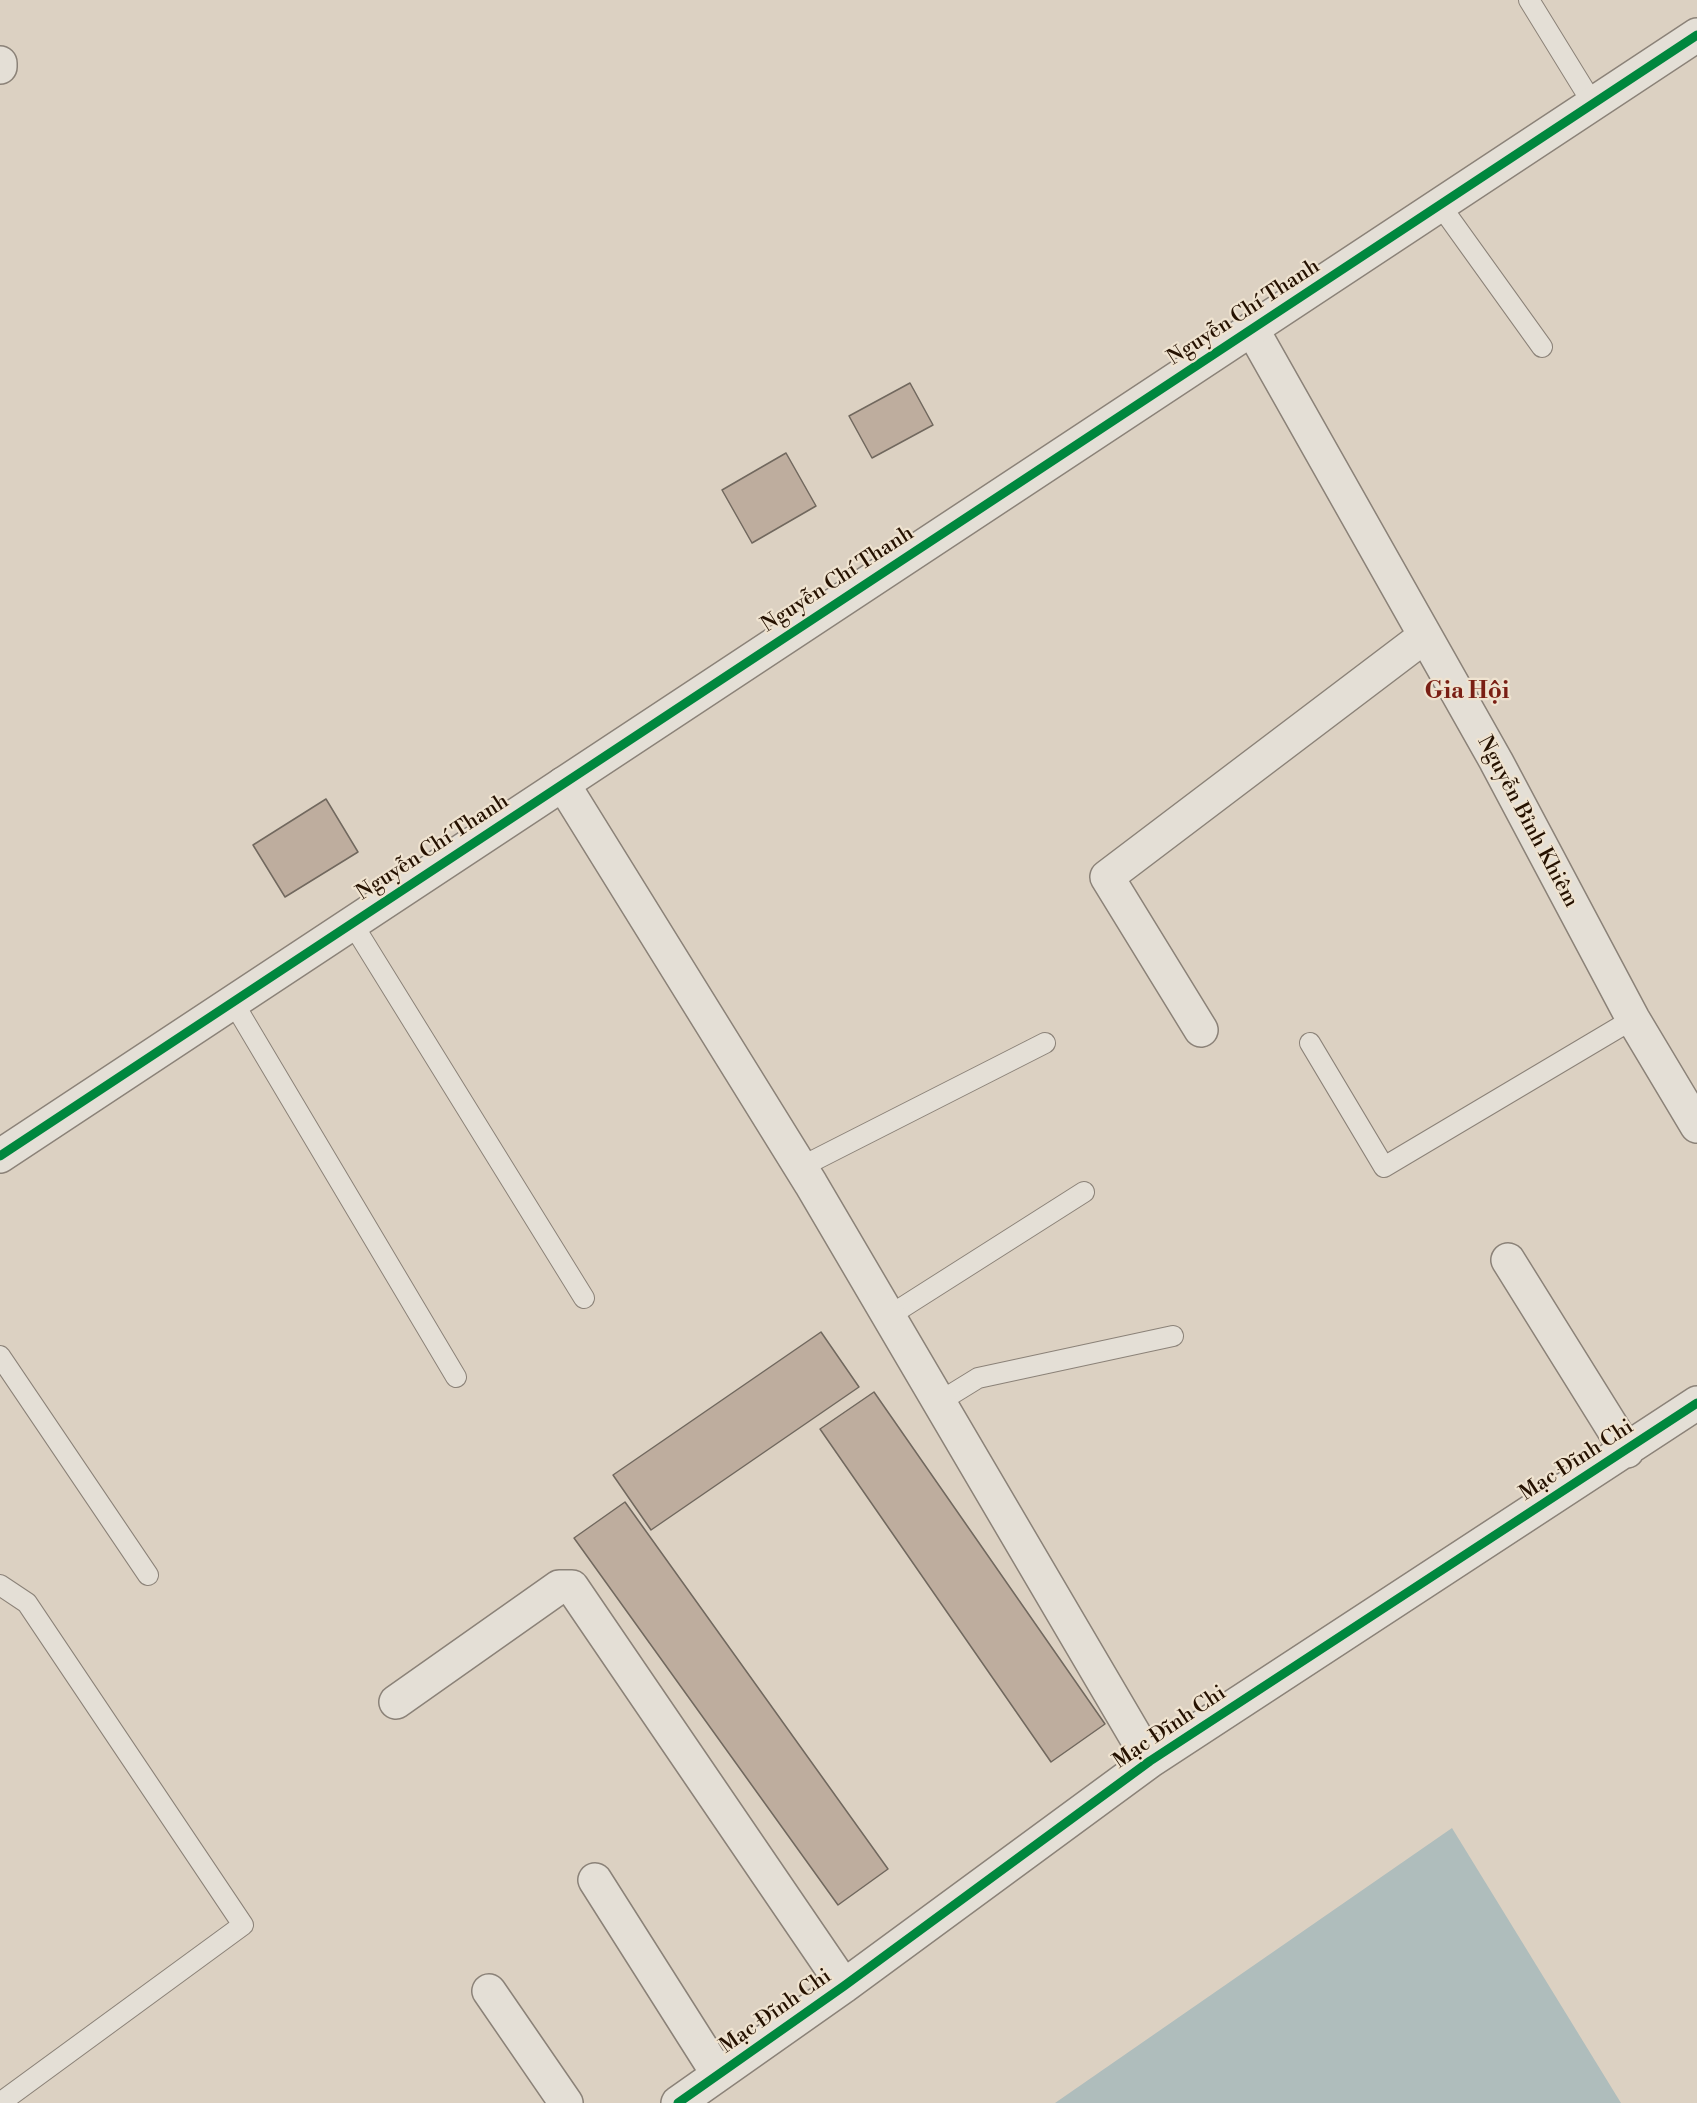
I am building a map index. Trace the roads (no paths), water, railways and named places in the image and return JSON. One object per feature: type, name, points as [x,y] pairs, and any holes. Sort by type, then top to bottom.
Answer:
[{"type":"street","name":"Nguyễn Chí Thanh","points":[[0,1156],[1697,35]]},
{"type":"street","name":"Nguyễn Bỉnh Khiêm","points":[[1252,329],[1496,761],[1633,1019],[1697,1126]]},
{"type":"street","points":[[1201,1030],[1107,877],[1425,636]]},
{"type":"street","points":[[563,784],[801,1167],[1150,1761]]},
{"type":"street","points":[[1508,1260],[1627,1451]]},
{"type":"street","name":"Mạc Đĩnh Chi","points":[[678,2103],[844,1986],[1150,1761],[1627,1451],[1697,1403]]},
{"type":"street","points":[[396,1702],[559,1587],[572,1587],[844,1986]]},
{"type":"street","points":[[595,1880],[718,2074]]},
{"type":"street","points":[[489,1991],[566,2103]]},
{"type":"lane","points":[[1529,0],[1593,104]]},
{"type":"lane","points":[[1440,205],[1542,347]]},
{"type":"lane","points":[[352,923],[584,1298]]},
{"type":"lane","points":[[233,1002],[456,1377]]},
{"type":"lane","points":[[1310,1043],[1384,1167],[1633,1019]]},
{"type":"lane","points":[[801,1167],[1045,1043]]},
{"type":"lane","points":[[890,1316],[1084,1192]]},
{"type":"lane","points":[[939,1402],[978,1378],[1173,1336]]},
{"type":"lane","points":[[0,1356],[148,1575]]},
{"type":"lane","points":[[0,1585],[27,1603],[243,1926],[0,2103]]},
{"type":"district","name":"Gia Hội","points":[[1467,692]]}]
